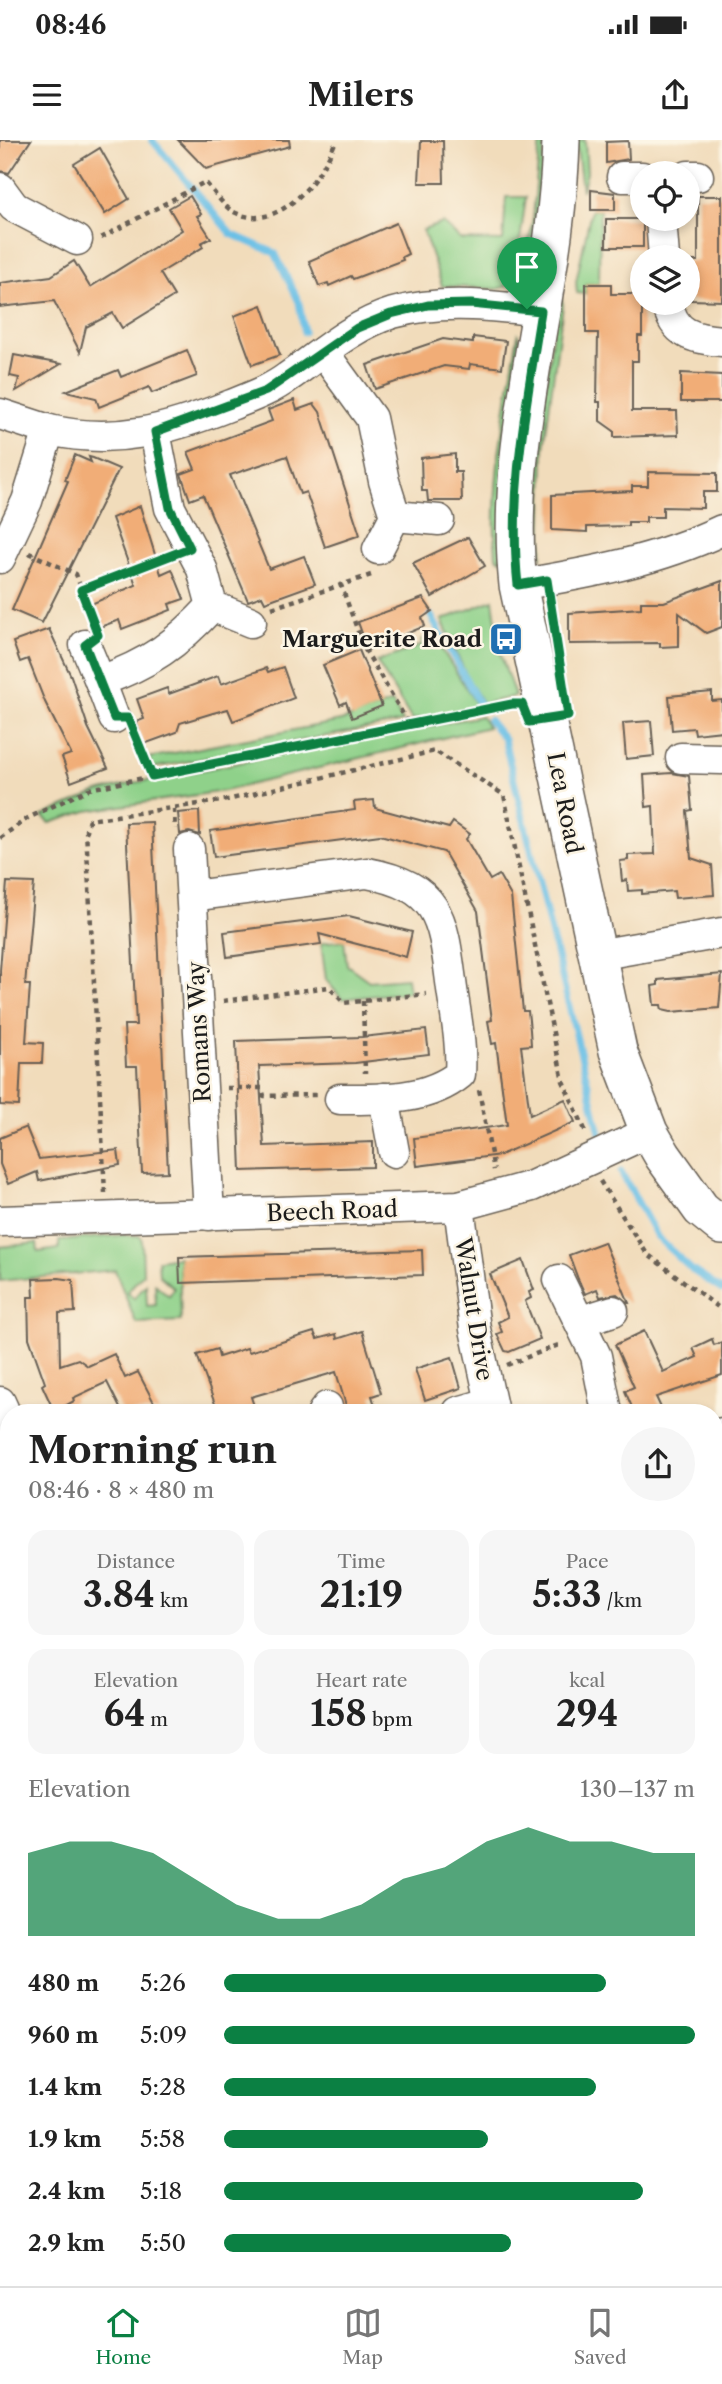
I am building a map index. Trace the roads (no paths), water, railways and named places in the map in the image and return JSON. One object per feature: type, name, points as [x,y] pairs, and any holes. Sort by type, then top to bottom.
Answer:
[{"type":"street","name":"Lea Road","points":[[561,140],[558,196],[516,487],[515,554],[518,585],[618,1051],[649,1132],[682,1186],[701,1209],[722,1226]]},
{"type":"street","points":[[0,188],[14,207],[76,240]]},
{"type":"street","points":[[0,414],[49,430],[101,436],[155,432],[266,391],[357,328],[391,314],[428,305],[471,304],[541,311]]},
{"type":"street","points":[[672,315],[674,323],[683,333],[697,339],[722,341]]},
{"type":"street","points":[[323,352],[358,396],[371,418],[384,481],[395,516],[378,549]]},
{"type":"street","points":[[3,550],[27,500],[49,430]]},
{"type":"street","points":[[155,432],[170,508],[209,585],[212,606]]},
{"type":"street","points":[[395,516],[439,520]]},
{"type":"street","points":[[518,585],[642,561],[722,530]]},
{"type":"street","points":[[212,606],[251,622]]},
{"type":"street","points":[[100,681],[155,658],[189,631],[212,606]]},
{"type":"street","points":[[85,645],[114,718]]},
{"type":"street","points":[[681,758],[722,759]]},
{"type":"street","name":"Romans Way","points":[[189,849],[209,1215]]},
{"type":"street","points":[[192,896],[367,873],[390,877],[414,889],[431,905],[445,928],[461,1058],[460,1074],[442,1087],[363,1099],[394,1152]]},
{"type":"street","points":[[597,955],[722,933]]},
{"type":"street","name":"Beech Road","points":[[0,1221],[458,1206],[532,1186],[649,1132]]},
{"type":"street","name":"Walnut Drive","points":[[458,1206],[482,1369],[490,1404]]},
{"type":"street","points":[[559,1280],[584,1328],[601,1374],[606,1404]]},
{"type":"street","points":[[584,1328],[613,1311]]},
{"type":"waterway","points":[[152,140],[231,234],[275,253],[299,302],[304,332]]},
{"type":"waterway","points":[[431,616],[481,707]]},
{"type":"waterway","points":[[489,720],[504,739],[600,1133]]},
{"type":"waterway","points":[[621,1172],[658,1238],[692,1270],[722,1290]]},
{"type":"place","name":"Marguerite Road","points":[[506,639]]}]
